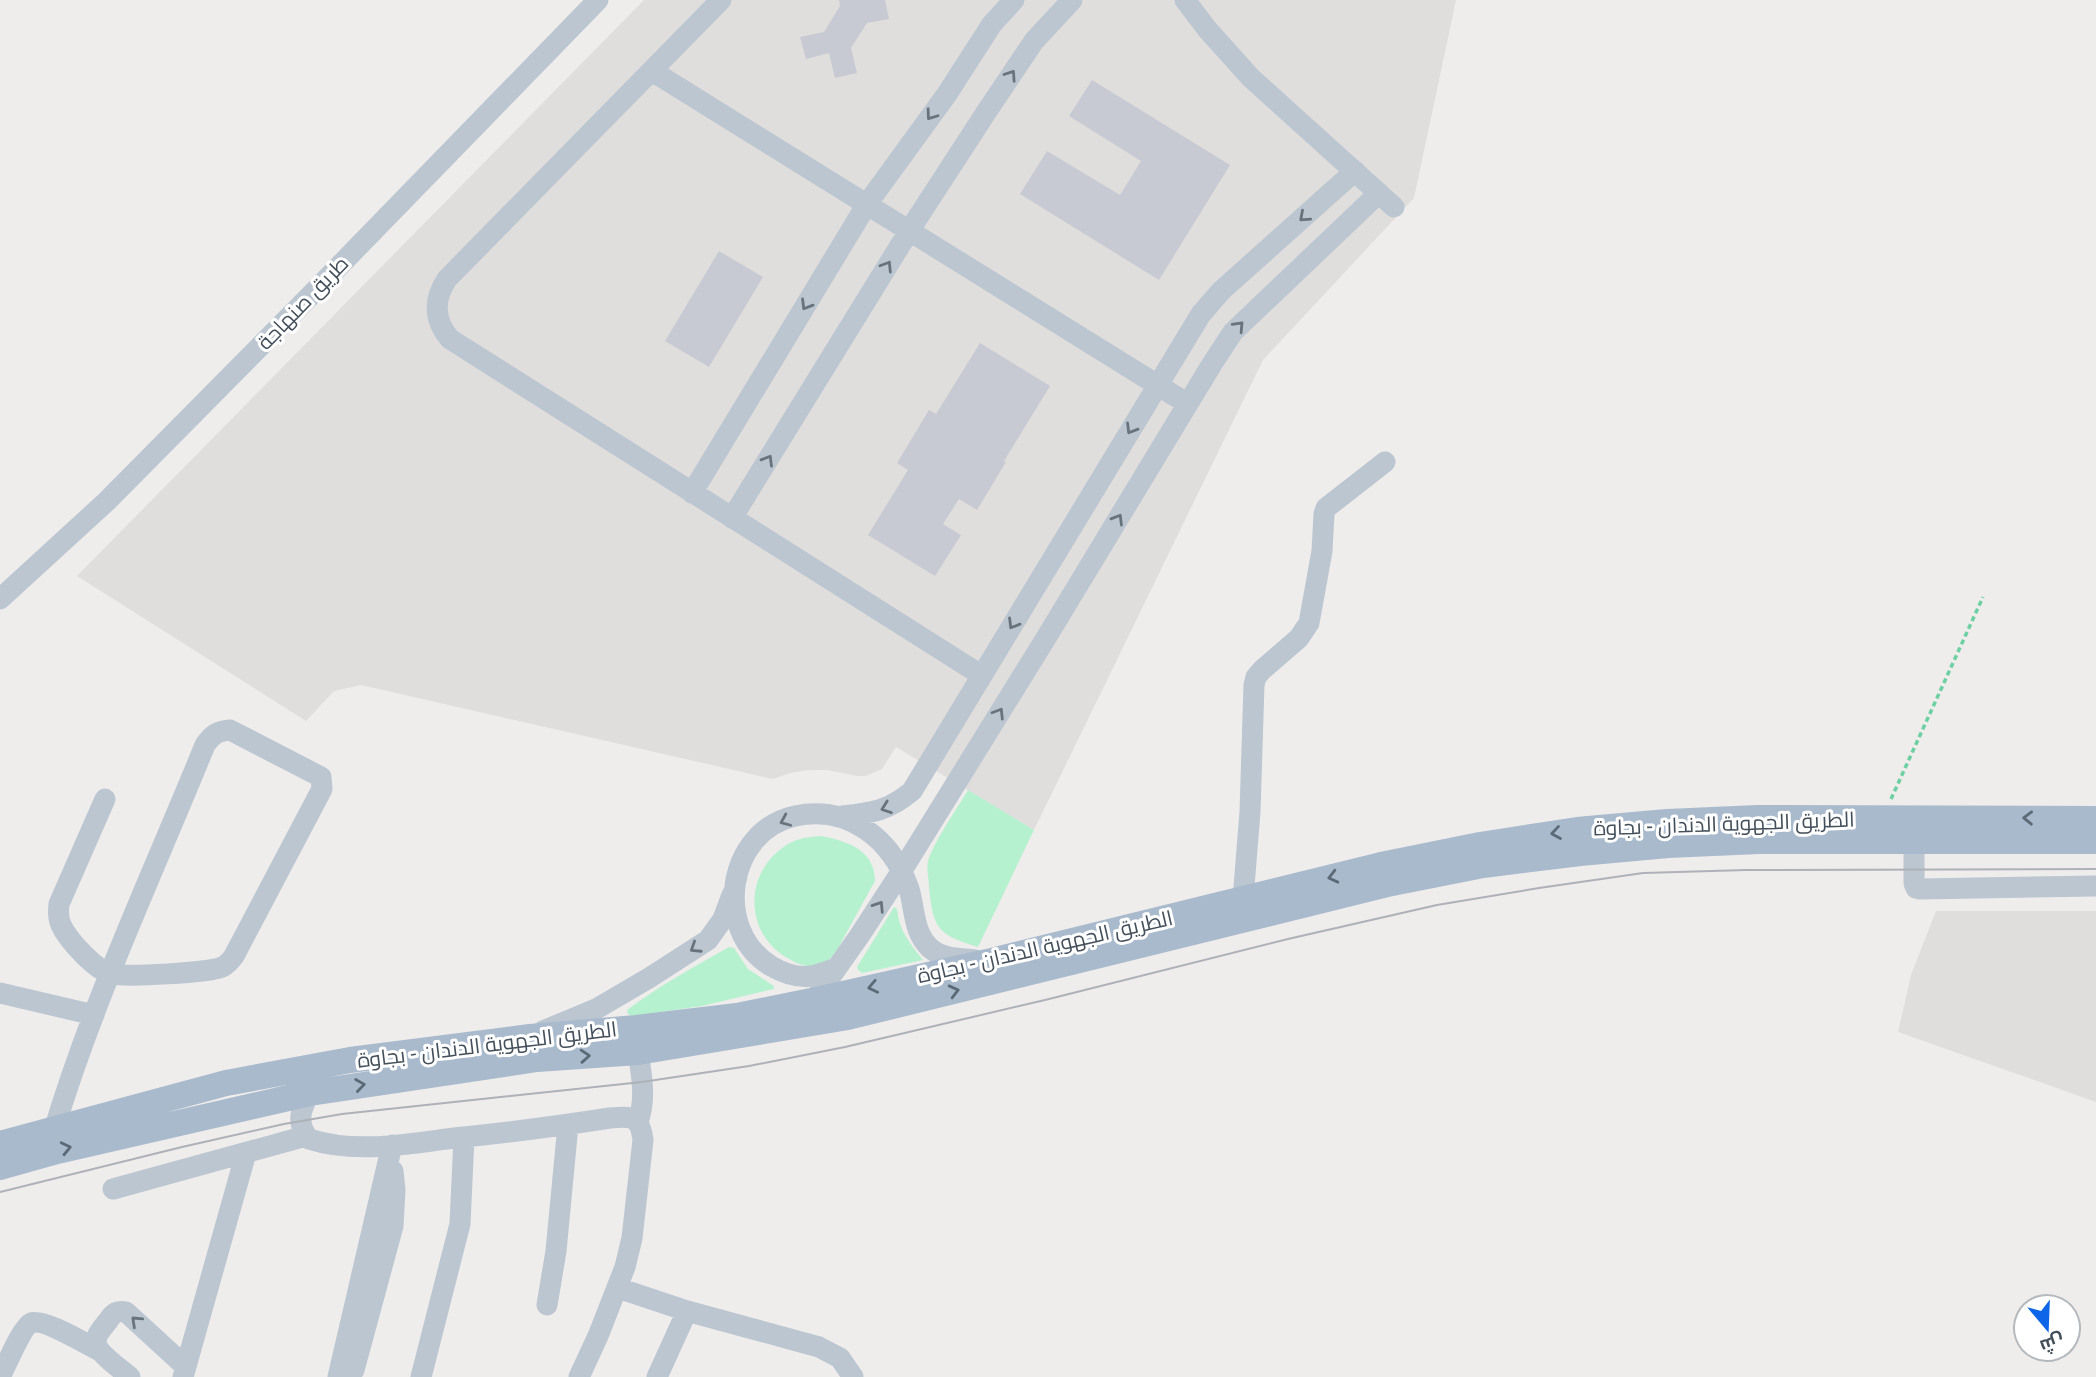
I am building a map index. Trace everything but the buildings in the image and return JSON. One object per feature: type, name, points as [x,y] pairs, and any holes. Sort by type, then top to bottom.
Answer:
[{"type":"main road","name":"الطريق الجهوية الدندان - بجاوة","points":[[0,1167],[57,1150],[310,1093],[537,1059],[637,1040],[988,962],[1381,865],[1480,845],[1577,830],[1758,818],[1883,818],[1931,834],[2096,841]]},
{"type":"main road","name":"الطريق الجهوية الدندان - بجاوة","points":[[0,1143],[226,1083],[350,1060],[530,1037],[637,1040],[774,1030],[848,1017],[1392,883],[1483,865],[1668,845],[1931,834],[2096,818]]},
{"type":"street","name":"طريق صنهاجة","points":[[0,599],[107,501],[598,0]]},
{"type":"street","points":[[721,0],[447,279],[436,302],[439,324],[450,340],[981,675]]},
{"type":"street","points":[[692,492],[867,204],[947,94],[992,24],[1014,0]]},
{"type":"street","points":[[732,518],[987,110],[1034,41],[1072,0]]},
{"type":"street","points":[[774,1030],[800,1016],[816,1000],[901,872],[1233,332],[1387,200],[1251,78],[1185,0]]},
{"type":"street","points":[[652,71],[1188,404]]},
{"type":"street","points":[[842,817],[878,812],[897,804],[912,791],[1200,314],[1221,291],[1355,171]]},
{"type":"street","points":[[1243,899],[1256,677],[1299,638],[1309,623],[1322,551],[1326,508],[1385,462]]},
{"type":"street","points":[[54,1130],[70,1078],[110,974],[205,745],[212,735],[230,730],[321,777],[322,789],[228,963],[223,967],[203,970],[151,974],[110,974],[72,943],[58,915],[59,904],[106,799]]},
{"type":"street","points":[[530,1037],[596,1009],[708,940],[723,919],[733,893],[738,868],[750,846],[769,828],[792,817],[817,813],[842,817],[864,827],[883,844],[901,872],[908,887],[917,928],[932,950],[946,957],[988,962]]},
{"type":"street","points":[[1931,834],[1914,883],[1916,888],[2096,886]]},
{"type":"street","points":[[733,893],[736,919],[746,942],[763,961],[785,974],[828,1011],[848,1017]]},
{"type":"street","points":[[785,974],[810,976],[836,968]]},
{"type":"street","points":[[0,993],[94,1015]]},
{"type":"street","points":[[637,1040],[642,1082],[642,1110],[638,1122]]},
{"type":"street","points":[[306,1136],[299,1118],[316,1079],[350,1060]]},
{"type":"street","points":[[114,1189],[306,1136],[322,1143],[390,1150],[464,1137],[628,1116],[638,1122],[643,1140],[632,1238],[618,1288],[579,1377]]},
{"type":"street","points":[[547,1305],[556,1251],[568,1125]]},
{"type":"street","points":[[421,1377],[460,1224],[464,1137]]},
{"type":"street","points":[[346,1374],[393,1226],[395,1190],[390,1150]]},
{"type":"street","points":[[185,1372],[246,1153]]},
{"type":"street","points":[[618,1288],[687,1311],[819,1347],[840,1358],[853,1377]]},
{"type":"street","points":[[98,1350],[95,1343],[97,1336],[113,1314],[120,1310],[126,1311],[185,1372]]},
{"type":"street","points":[[657,1377],[687,1311]]},
{"type":"street","points":[[0,1377],[23,1332],[33,1322],[48,1325],[98,1350],[130,1377]]},
{"type":"path","points":[[1883,818],[1983,597]]},
{"type":"shaded area","points":[[644,0],[1456,0],[1414,198],[1263,360],[1034,830],[896,747],[882,769],[866,776],[809,770],[773,779],[361,685],[334,691],[306,721],[77,576]]},
{"type":"shaded area","points":[[1936,911],[2096,911],[2096,1102],[1898,1032],[1911,975]]},
{"type":"green space","points":[[968,790],[1034,830],[978,947],[946,934],[940,928],[933,912],[927,871],[935,844]]},
{"type":"green space","points":[[821,836],[850,844],[865,854],[874,870],[875,881],[835,953],[823,964],[810,966],[791,960],[767,940],[755,913],[755,898],[763,869],[776,853],[796,840]]},
{"type":"green space","points":[[894,907],[906,936],[923,960],[862,973],[857,967]]},
{"type":"green space","points":[[729,947],[734,948],[748,969],[774,986],[774,989],[702,1006],[632,1016],[628,1014],[627,1010],[652,993]]},
{"type":"tram line","points":[[0,1192],[182,1147],[342,1114],[642,1082],[749,1066],[845,1047],[1437,905],[1539,888],[1643,873],[2096,869]]}]
